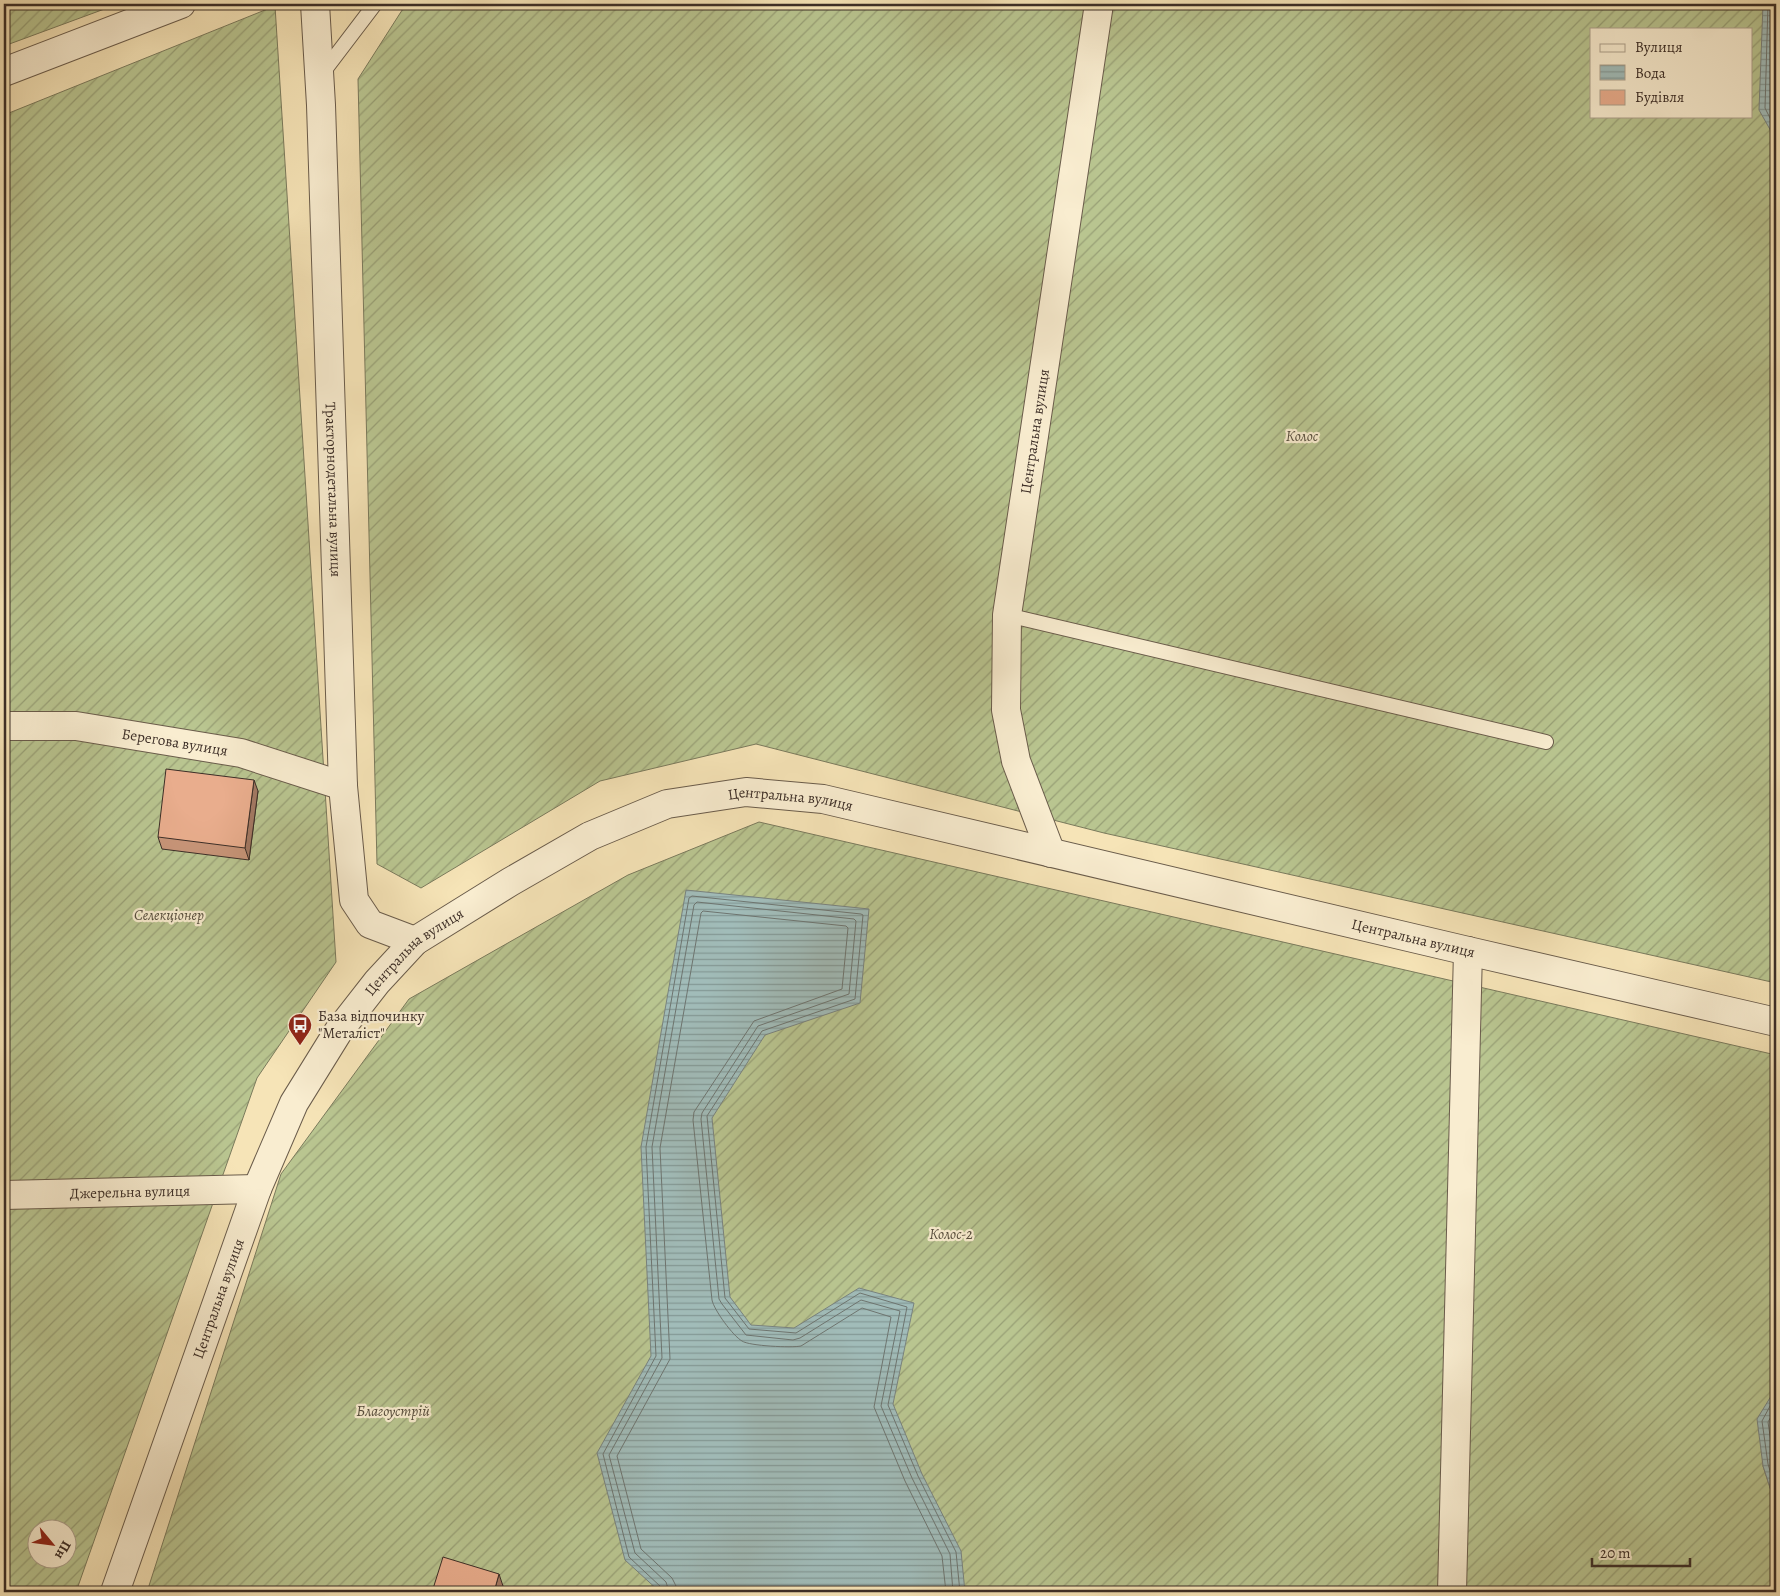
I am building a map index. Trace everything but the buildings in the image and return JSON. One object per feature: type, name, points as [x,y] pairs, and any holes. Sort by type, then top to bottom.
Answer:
[{"type":"street","points":[[4,72],[181,4]]},
{"type":"street","name":"Тракторнодетальна вулиця","points":[[315,4],[343,786],[354,900],[370,924],[415,941]]},
{"type":"street","name":"Центральна вулиця","points":[[1051,853],[1016,761],[1006,710],[1007,615],[1099,4]]},
{"type":"street","name":"Берегова вулиця","points":[[4,726],[76,726],[241,753],[343,786]]},
{"type":"street","name":"Центральна вулиця","points":[[115,1592],[257,1189],[294,1103],[338,1032],[377,982],[415,941],[510,882],[590,836],[667,804],[746,792],[823,799],[1776,1022]]},
{"type":"street","points":[[1452,1592],[1468,951]]},
{"type":"street","name":"Джерельна вулиця","points":[[4,1195],[257,1189]]},
{"type":"lane","points":[[319,78],[375,4]]},
{"type":"lane","points":[[1007,615],[1546,742]]},
{"type":"green space","points":[[4,4],[118,4],[4,46]]},
{"type":"green space","name":"Колос","points":[[406,4],[1776,4],[1776,983],[1104,833],[756,744],[600,781],[421,888],[377,864],[358,79]]},
{"type":"green space","name":"Селекціонер","points":[[275,6],[336,962],[257,1078],[76,1592],[4,1592],[4,115]]},
{"type":"green space","name":"Колос-2","points":[[759,822],[1776,1055],[1776,1388],[1774,1390],[1763,1466],[1776,1506],[1776,1592],[147,1592],[281,1174],[409,999],[628,875]]},
{"type":"water","points":[[1763,4],[1776,4],[1776,140],[1759,110]]},
{"type":"water","points":[[686,890],[869,909],[860,1003],[765,1035],[712,1118],[730,1297],[751,1325],[794,1328],[859,1288],[914,1303],[893,1404],[922,1474],[961,1551],[965,1592],[660,1592],[625,1560],[597,1453],[651,1356],[641,1147]]},
{"type":"water","points":[[1776,1388],[1776,1506],[1763,1466],[1757,1419]]},
{"type":"place","name":"База відпочинку \"Металіст\"","points":[[300,1046]]},
{"type":"park label","name":"Благоустрій","points":[[393,1411]]}]
